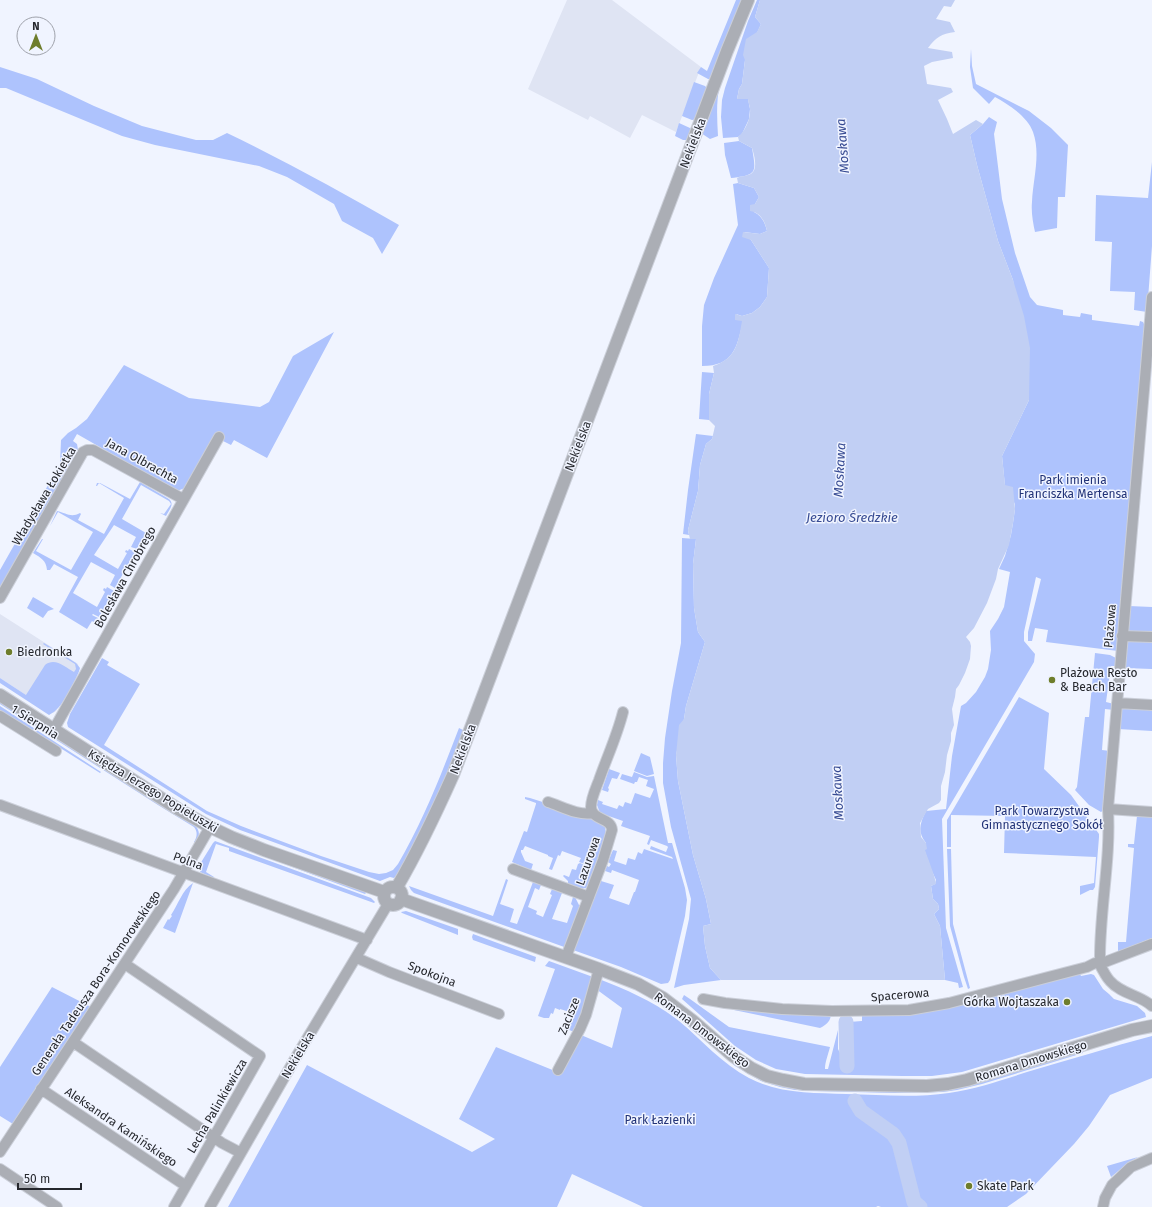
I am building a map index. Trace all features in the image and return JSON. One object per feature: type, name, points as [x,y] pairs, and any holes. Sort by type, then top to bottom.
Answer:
[{"type":"street","name":"Nekielska","points":[[399,893],[413,858],[433,820],[453,775],[727,50],[748,0]]},
{"type":"street","name":"Plażowa","points":[[1100,962],[1100,938],[1109,830],[1108,809],[1152,296]]},
{"type":"street","name":"Bolesława Chrobrego","points":[[54,729],[219,437]]},
{"type":"street","name":"Jana Olbrachta","points":[[87,450],[93,450],[183,499]]},
{"type":"street","name":"Władysława Łokietka","points":[[0,598],[83,452],[87,450]]},
{"type":"street","points":[[1122,636],[1152,637]]},
{"type":"street","name":"Księdza Jerzego Popiełuszki","points":[[0,695],[178,809],[210,827],[264,850],[384,892]]},
{"type":"street","points":[[1117,703],[1152,706]]},
{"type":"street","points":[[548,802],[577,812],[588,814],[593,813],[591,808],[592,801],[620,726],[623,712]]},
{"type":"street","name":"1 Sierpnia","points":[[0,716],[56,751]]},
{"type":"street","name":"Polna","points":[[0,805],[367,940]]},
{"type":"street","points":[[1108,809],[1152,812]]},
{"type":"street","name":"Lazurowa","points":[[566,957],[612,830],[610,823],[593,813]]},
{"type":"street","name":"Generała Tadeusza Bora-Komorowskiego","points":[[0,1152],[175,888],[210,827]]},
{"type":"street","points":[[513,869],[589,897]]},
{"type":"street","points":[[391,887],[399,893],[400,902],[395,905],[388,904],[385,900],[384,892],[391,887]]},
{"type":"street","name":"Romana Dmowskiego","points":[[399,893],[638,984],[663,998],[693,1021],[733,1056],[751,1068],[767,1076],[804,1084],[927,1086],[948,1084],[967,1080],[1152,1026]]},
{"type":"street","name":"Nekielska","points":[[210,1207],[296,1057],[388,904]]},
{"type":"street","name":"Spacerowa","points":[[703,999],[725,1003],[832,1011],[909,1010],[949,1003],[1086,967],[1152,944]]},
{"type":"street","name":"Spokojna","points":[[356,958],[499,1014]]},
{"type":"street","points":[[1100,962],[1109,981],[1116,987],[1147,1002],[1152,1006]]},
{"type":"street","name":"Lecha Palinkiewicza","points":[[125,964],[260,1056],[174,1207]]},
{"type":"street","name":"Zacisze","points":[[558,1070],[586,1015],[599,969]]},
{"type":"street","points":[[73,1042],[241,1154]]},
{"type":"street","name":"Aleksandra Kamińskiego","points":[[41,1089],[186,1186]]},
{"type":"street","points":[[1103,1207],[1105,1198],[1112,1184],[1131,1167],[1152,1158]]},
{"type":"street","points":[[0,1169],[57,1207]]},
{"type":"shaded area","points":[[567,0],[612,0],[701,67],[676,132],[642,115],[630,138],[590,116],[588,120],[528,89]]},
{"type":"shaded area","points":[[0,614],[78,664],[79,671],[56,711],[53,713],[0,678]]},
{"type":"green space","points":[[736,0],[743,0],[711,79],[708,79],[697,73],[701,67],[707,71]]},
{"type":"green space","points":[[757,0],[760,0],[755,17],[761,24],[745,60],[742,84],[739,89],[737,99],[748,99],[750,109],[749,119],[742,134],[738,137],[723,138],[721,117],[722,100],[748,21]]},
{"type":"green space","points":[[971,49],[972,66],[976,84],[1029,111],[1051,128],[1068,145],[1065,197],[1058,197],[1057,228],[1035,232],[1032,217],[1036,167],[1036,149],[1033,132],[1027,121],[1011,107],[995,97],[989,104],[973,88],[970,67]]},
{"type":"green space","points":[[0,67],[37,79],[94,106],[142,126],[196,140],[213,140],[227,133],[336,189],[399,225],[382,254],[373,238],[342,221],[334,204],[287,177],[259,166],[155,145],[122,136],[6,88],[0,88]]},
{"type":"green space","points":[[694,82],[705,86],[709,90],[697,119],[692,120],[682,116]]},
{"type":"green space","points":[[720,84],[717,103],[718,136],[710,139],[701,133]]},
{"type":"green space","name":"Park imienia Franciszka Mertensa","points":[[989,117],[997,122],[994,134],[1002,199],[1015,253],[1030,297],[1037,305],[1063,310],[1063,315],[1080,317],[1081,313],[1092,315],[1092,320],[1139,326],[1140,321],[1143,322],[1145,326],[1118,651],[1046,642],[1048,630],[1035,628],[1032,641],[1028,641],[1028,632],[1041,579],[1036,577],[1024,632],[1024,641],[1035,654],[1034,662],[942,819],[946,928],[963,987],[959,988],[958,983],[945,980],[940,926],[934,914],[939,909],[938,904],[933,899],[931,886],[935,884],[936,880],[924,849],[926,843],[921,835],[920,827],[926,811],[946,809],[952,756],[961,706],[966,703],[976,692],[985,677],[991,650],[990,631],[1004,607],[1010,572],[999,569],[1005,556],[1011,535],[1015,504],[1005,486],[1002,456],[1029,400],[1013,280],[998,241],[970,135]]},
{"type":"green space","points":[[679,123],[693,130],[688,140],[683,140],[675,136]]},
{"type":"green space","points":[[739,141],[752,148],[754,167],[751,174],[731,178],[725,155],[724,143]]},
{"type":"green space","points":[[1152,162],[1152,246],[1147,312],[1134,310],[1135,292],[1110,291],[1112,242],[1095,241],[1096,195],[1148,198]]},
{"type":"green space","points":[[738,183],[754,188],[759,197],[755,204],[754,212],[763,220],[767,231],[760,234],[744,232],[769,268],[767,297],[760,307],[752,313],[742,316],[736,314],[743,321],[736,347],[727,359],[721,363],[702,366],[702,326],[704,305],[714,278],[738,225],[733,184]]},
{"type":"green space","points":[[334,332],[267,458],[234,440],[231,445],[215,437],[185,488],[177,491],[77,434],[73,441],[77,444],[78,450],[0,590],[0,570],[60,464],[61,440],[87,419],[124,365],[189,398],[260,407],[269,402],[293,356]]},
{"type":"green space","points":[[702,372],[714,373],[709,394],[709,420],[699,419]]},
{"type":"green space","points":[[696,434],[713,436],[712,439],[706,444],[700,465],[698,491],[688,530],[689,535],[683,534]]},
{"type":"green space","points":[[140,482],[171,501],[171,504],[169,501],[141,485],[122,519],[146,533],[137,549],[131,547],[136,537],[114,525],[94,555],[118,569],[127,553],[125,552],[126,550],[128,551],[129,549],[135,552],[115,588],[110,585],[115,575],[91,562],[73,593],[97,607],[105,592],[103,590],[104,588],[106,589],[107,587],[114,591],[99,617],[93,614],[92,615],[98,618],[95,623],[92,621],[87,629],[59,612],[78,577],[54,564],[50,570],[47,570],[41,558],[33,553],[43,539],[36,551],[71,570],[93,532],[58,512],[50,526],[57,511],[71,515],[80,513],[81,514],[78,520],[104,534],[124,498],[99,483],[130,499]]},
{"type":"green space","points":[[171,504],[166,516],[160,513],[164,514]]},
{"type":"green space","points":[[682,538],[696,539],[693,564],[694,608],[698,632],[705,642],[686,706],[676,755],[678,781],[693,855],[706,899],[711,924],[703,926],[705,946],[710,968],[721,980],[684,985],[674,988],[689,919],[691,899],[671,827],[663,783],[665,738],[681,643]]},
{"type":"green space","points":[[33,597],[54,609],[48,611],[43,618],[27,608]]},
{"type":"green space","points":[[1129,606],[1152,607],[1152,634],[1126,633]]},
{"type":"green space","points":[[1129,641],[1152,641],[1152,669],[1124,668],[1127,643]]},
{"type":"green space","points":[[44,643],[76,663],[80,668],[68,694],[56,710],[49,715],[0,683],[0,678],[26,695],[45,665],[49,663],[56,662],[74,672],[76,669],[75,664],[43,644]]},
{"type":"green space","points":[[1095,653],[1110,655],[1116,658],[1115,666],[1111,666],[1106,702],[1114,704],[1114,710],[1105,709],[1102,750],[1110,751],[1105,809],[1101,812],[1089,805],[1075,790],[1077,787],[1085,717],[1089,717]]},
{"type":"green space","points":[[102,658],[109,662],[107,665],[140,684],[104,745],[207,811],[241,826],[369,872],[379,874],[386,873],[393,870],[398,864],[424,814],[459,728],[465,731],[437,800],[401,874],[398,873],[394,878],[390,877],[380,881],[240,830],[206,814],[68,727],[67,723],[70,714]]},
{"type":"green space","name":"Park Towarzystwa Gimnastycznego Sokół","points":[[1019,697],[1049,713],[1044,769],[1071,795],[1099,834],[1095,887],[1093,890],[1080,895],[1080,886],[1094,883],[1096,857],[1004,853],[1005,816],[951,815],[951,847],[947,847],[947,820]]},
{"type":"green space","points":[[1121,699],[1152,701],[1152,731],[1118,729]]},
{"type":"green space","points":[[0,701],[195,825],[199,834],[196,844],[194,842],[197,833],[194,827],[0,704]]},
{"type":"green space","points":[[0,706],[101,772],[100,773],[0,710]]},
{"type":"green space","points":[[641,753],[650,757],[654,774],[647,776],[634,771]]},
{"type":"green space","points":[[609,769],[620,773],[617,779],[612,778],[608,792],[602,790]]},
{"type":"green space","points":[[634,772],[647,777],[654,776],[668,843],[672,843],[687,900],[685,916],[670,980],[668,983],[661,984],[621,967],[573,950],[601,881],[614,885],[609,898],[629,905],[635,892],[639,880],[612,870],[611,873],[605,871],[607,866],[609,867],[611,864],[608,862],[613,850],[617,851],[614,861],[626,865],[628,858],[635,860],[638,852],[642,854],[644,849],[673,859],[672,857],[650,849],[651,846],[666,852],[667,846],[651,840],[649,845],[647,844],[650,836],[621,826],[623,821],[600,813],[597,805],[598,800],[603,802],[602,804],[617,809],[619,805],[623,807],[625,802],[631,804],[635,793],[650,798],[654,789],[646,786],[648,780],[639,777],[637,782],[634,784],[620,779],[622,774],[632,777]]},
{"type":"green space","points":[[525,797],[593,818],[605,826],[606,834],[590,885],[586,888],[579,889],[568,884],[568,881],[563,876],[569,877],[572,869],[576,870],[578,864],[580,863],[587,866],[588,859],[585,864],[579,862],[581,858],[562,851],[560,856],[558,855],[552,870],[549,869],[553,858],[525,846],[521,852],[525,861],[533,864],[531,870],[512,862],[524,831],[527,832],[536,804],[525,799]]},
{"type":"green space","points":[[1137,816],[1152,817],[1152,938],[1118,952],[1118,942],[1126,942],[1134,848],[1128,847],[1128,844],[1134,844]]},
{"type":"green space","points":[[215,841],[371,898],[375,902],[374,903],[229,851],[229,848],[216,844],[206,872],[214,878],[200,872],[200,864]]},
{"type":"green space","points":[[232,843],[367,892],[365,894],[233,845]]},
{"type":"green space","points":[[947,849],[951,849],[953,924],[970,988],[968,989],[950,926]]},
{"type":"green space","points":[[506,879],[508,880],[500,904],[514,909],[510,922],[517,924],[533,882],[541,885],[539,890],[535,888],[528,907],[537,911],[536,914],[543,917],[552,895],[550,894],[552,889],[562,893],[552,919],[567,923],[573,906],[571,904],[573,897],[575,897],[579,905],[581,905],[567,948],[414,893],[409,886],[493,916]]},
{"type":"green space","points":[[193,883],[175,933],[163,928],[168,919],[169,920],[172,916],[171,915],[183,894]]},
{"type":"green space","points":[[406,911],[458,929],[458,935],[401,912]]},
{"type":"green space","points":[[473,934],[536,957],[535,962],[473,940]]},
{"type":"green space","points":[[549,961],[593,977],[589,1001],[574,1032],[567,1029],[573,1013],[555,1008],[553,1014],[551,1013],[549,1018],[538,1016],[555,969],[545,966]]},
{"type":"green space","points":[[1079,972],[1081,976],[1091,974],[1094,975],[1103,989],[1114,999],[1137,1006],[1145,1013],[1146,1017],[962,1072],[932,1076],[805,1074],[776,1069],[756,1060],[735,1046],[682,999],[684,995],[729,1027],[830,1047],[825,1066],[825,1069],[828,1069],[838,1030],[838,1049],[842,1057],[843,1065],[849,1065],[852,1032],[849,1022],[862,1021],[862,1016],[909,1013]]},
{"type":"green space","name":"Park Łazienki","points":[[599,979],[640,997],[670,1014],[688,1028],[721,1059],[749,1078],[784,1090],[809,1093],[898,1096],[936,1095],[989,1084],[1152,1036],[1152,1078],[1110,1095],[1089,1126],[1074,1144],[1026,1194],[1007,1207],[643,1207],[572,1174],[557,1207],[228,1207],[307,1065],[472,1152],[495,1139],[459,1119],[496,1047],[560,1073],[581,1035],[612,1048],[622,1008],[596,989]]},
{"type":"green space","points":[[52,987],[91,1007],[13,1124],[0,1116],[0,1067]]},
{"type":"green space","points":[[663,1005],[750,1073],[899,1090],[1083,1051],[1083,1053],[982,1084],[943,1092],[894,1093],[795,1090],[761,1081],[735,1066],[682,1021],[664,1008]]},
{"type":"green space","points":[[731,1009],[831,1015],[830,1020],[820,1028]]},
{"type":"green space","points":[[1138,1157],[1128,1163],[1111,1177],[1107,1166]]},
{"type":"water","name":"Jezioro Średzkie","points":[[760,0],[955,0],[951,7],[944,6],[936,19],[950,22],[955,32],[939,37],[928,48],[952,52],[953,58],[932,62],[924,66],[927,84],[951,88],[953,92],[938,100],[953,134],[976,120],[983,124],[970,135],[998,241],[1013,280],[1024,316],[1030,348],[1029,400],[1002,456],[1005,485],[1013,487],[1015,509],[1009,545],[998,569],[987,603],[974,628],[966,637],[971,646],[970,659],[965,673],[956,689],[952,709],[954,725],[951,733],[951,741],[941,786],[941,800],[939,803],[928,809],[920,823],[921,837],[926,843],[927,849],[925,850],[936,881],[936,884],[931,886],[933,899],[938,904],[939,909],[934,914],[940,926],[945,980],[721,980],[710,968],[705,946],[703,926],[711,924],[706,899],[693,855],[678,781],[676,755],[679,725],[684,719],[686,706],[705,642],[698,632],[694,608],[693,564],[696,539],[690,539],[688,530],[698,491],[700,465],[706,444],[712,439],[715,426],[709,420],[709,394],[714,373],[713,366],[727,359],[735,349],[742,321],[735,320],[735,314],[742,316],[752,313],[760,307],[767,297],[769,268],[751,240],[742,237],[743,232],[760,234],[767,231],[762,218],[757,213],[750,211],[750,205],[755,204],[759,197],[754,188],[738,183],[737,178],[751,174],[755,168],[752,148],[739,141],[738,137],[745,128],[750,117],[748,99],[737,99],[739,89],[742,84],[745,60],[743,55],[746,39],[757,32],[761,24],[755,17]]},
{"type":"water","points":[[843,1021],[849,1022],[851,1027],[852,1043],[849,1064],[845,1064],[842,1048],[841,1031]]},
{"type":"waterway","name":"Moskawa","points":[[846,1022],[847,1066]]},
{"type":"waterway","name":"Moskawa","points":[[855,1101],[861,1111],[893,1134],[899,1143],[914,1202],[920,1207]]},
{"type":"place","name":"Biedronka","points":[[9,652]]},
{"type":"place","name":"Plażowa Resto & Beach Bar","points":[[1052,680]]},
{"type":"place","name":"Górka Wojtaszaka","points":[[1067,1002]]},
{"type":"place","name":"Skate Park","points":[[969,1186]]}]
